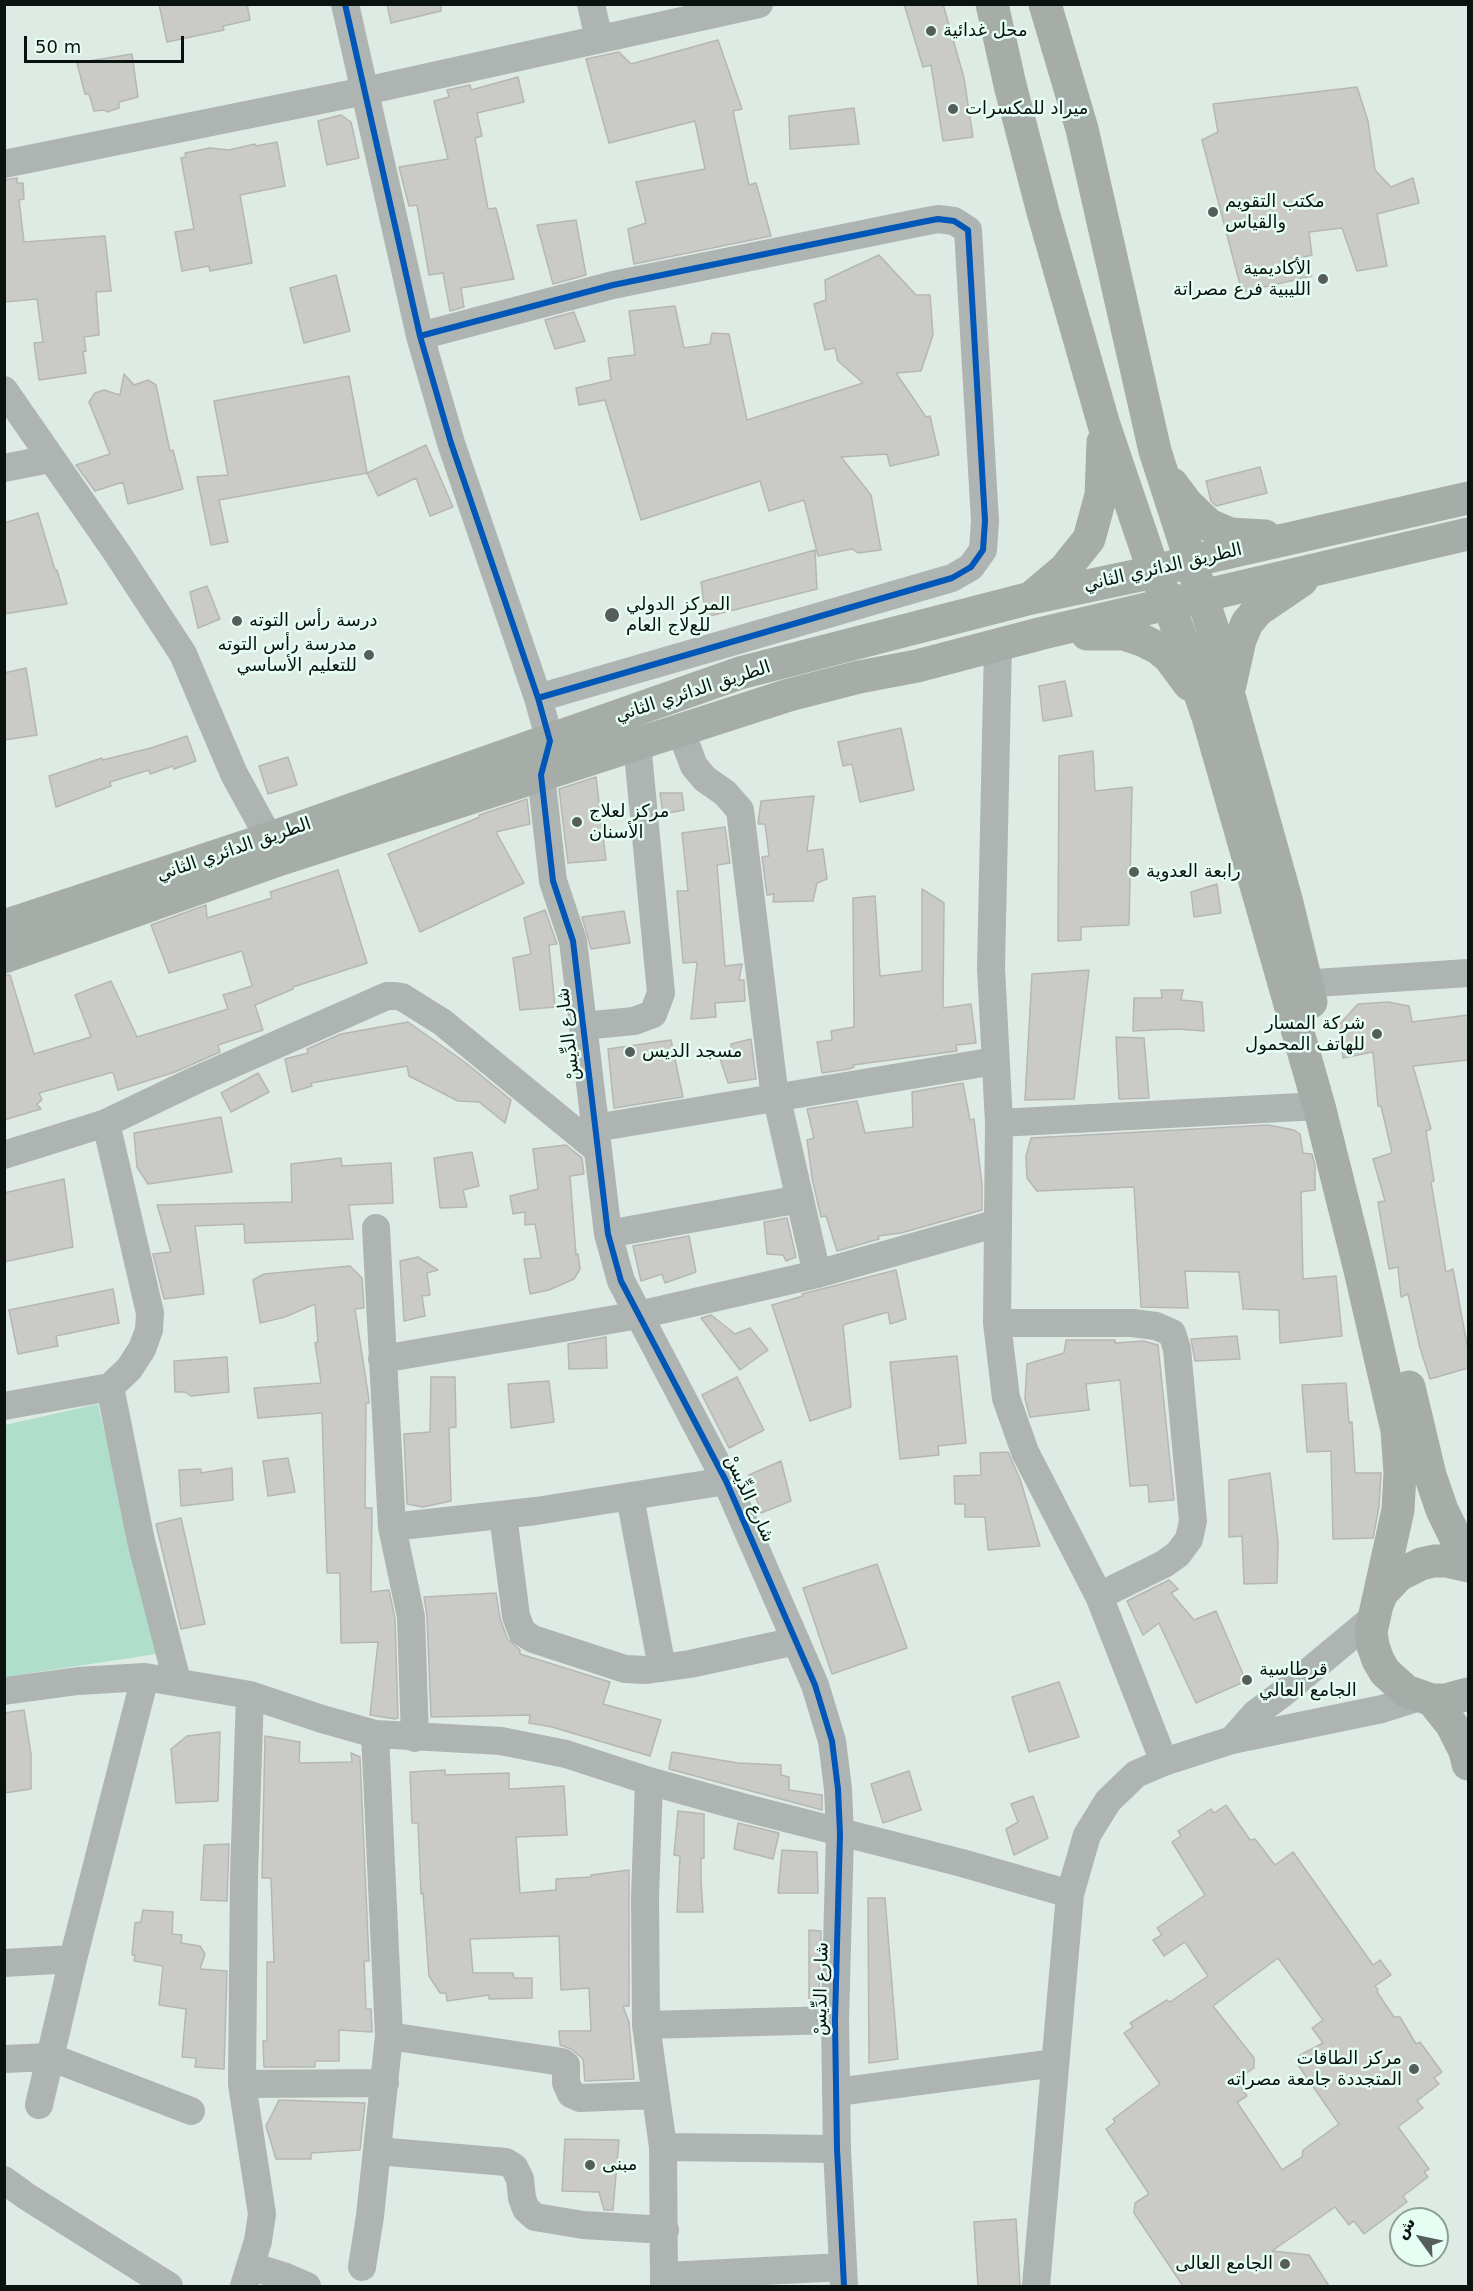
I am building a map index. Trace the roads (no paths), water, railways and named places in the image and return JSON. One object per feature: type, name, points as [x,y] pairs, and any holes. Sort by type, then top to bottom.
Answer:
[{"type":"main road","points":[[992,4],[1010,85],[1043,212],[1104,425],[1154,572],[1169,604],[1208,717],[1295,984],[1365,1220],[1430,1475],[1442,1510],[1468,1565]]},
{"type":"main road","points":[[1045,4],[1082,129],[1155,452],[1203,596],[1286,899],[1295,984],[1319,1106],[1397,1430],[1400,1473],[1398,1510],[1375,1611],[1373,1646],[1385,1672],[1401,1687],[1426,1699],[1452,1725],[1465,1751],[1468,1764]]},
{"type":"main road","points":[[1031,598],[1065,569],[1089,539],[1101,495],[1104,425]]},
{"type":"main road","points":[[1155,452],[1187,504],[1209,525],[1230,534],[1272,537],[1324,531]]},
{"type":"main road","name":"الطريق الدائري الثاني","points":[[4,957],[550,741],[740,673],[1031,598],[1154,572],[1191,561],[1468,498]]},
{"type":"main road","name":"الطريق الدائري الثاني","points":[[4,926],[541,775],[789,695],[1468,534]]},
{"type":"main road","points":[[1228,692],[1240,640],[1253,616],[1298,581],[1326,567]]},
{"type":"main road","points":[[1043,633],[1124,634],[1158,648],[1169,657],[1188,683],[1208,717]]},
{"type":"main road","points":[[1375,1611],[1390,1583],[1410,1568],[1434,1561],[1468,1565]]},
{"type":"main road","points":[[1426,1699],[1446,1700],[1468,1694]]},
{"type":"street","points":[[345,4],[420,336],[452,443],[538,698],[550,741]]},
{"type":"street","points":[[591,4],[599,39]]},
{"type":"street","points":[[4,164],[365,91],[759,4]]},
{"type":"street","points":[[420,336],[613,285],[922,222],[954,220],[968,230],[985,520],[983,550],[971,567],[952,578],[538,698]]},
{"type":"street","points":[[4,390],[117,553],[183,654],[234,774],[276,849]]},
{"type":"street","points":[[4,468],[50,459]]},
{"type":"street","points":[[998,645],[991,968],[999,1123],[997,1323],[1006,1398],[1025,1452],[1099,1596],[1164,1762]]},
{"type":"street","points":[[680,729],[693,766],[705,779],[725,793],[740,810],[773,1082],[817,1274]]},
{"type":"street","name":"شارع الدِّيسْ","points":[[550,741],[541,775],[553,881],[573,941],[608,1234],[621,1281],[726,1482],[815,1685],[832,1741],[838,1789],[840,1834],[835,2020],[837,2149],[843,2277]]},
{"type":"street","points":[[583,1026],[634,1021],[653,1014],[661,993],[637,743]]},
{"type":"street","points":[[1295,984],[1468,973]]},
{"type":"street","points":[[4,1155],[106,1123],[196,1080],[387,996],[402,997],[442,1022],[597,1139],[777,1097],[995,1061]]},
{"type":"street","points":[[999,1123],[1319,1106]]},
{"type":"street","points":[[4,1406],[110,1387],[129,1369],[142,1349],[149,1330],[150,1313],[106,1123]]},
{"type":"street","points":[[608,1234],[801,1200]]},
{"type":"street","points":[[382,1359],[639,1315],[817,1274],[998,1224]]},
{"type":"street","points":[[376,1228],[392,1527],[411,1617],[415,1738]]},
{"type":"street","points":[[997,1323],[1132,1323],[1156,1326],[1172,1334],[1177,1349],[1193,1521],[1189,1539],[1178,1554],[1164,1564],[1099,1596]]},
{"type":"street","points":[[110,1387],[141,1541],[177,1681]]},
{"type":"street","points":[[392,1527],[503,1515],[726,1482]]},
{"type":"street","points":[[630,1497],[662,1668]]},
{"type":"street","points":[[503,1515],[516,1616],[522,1632],[533,1639],[625,1669],[646,1670],[690,1664],[796,1641]]},
{"type":"street","points":[[1232,1740],[1255,1714],[1375,1611]]},
{"type":"street","points":[[39,2105],[73,1959],[145,1677]]},
{"type":"street","points":[[4,1690],[78,1681],[145,1677],[250,1695],[375,1734],[512,1743],[566,1754],[649,1781],[840,1834],[962,1863],[1070,1894]]},
{"type":"street","points":[[250,1695],[244,1875],[242,2084],[261,2214],[258,2241],[247,2276],[286,2277],[307,2286]]},
{"type":"street","points":[[1036,2286],[1070,1894],[1087,1835],[1108,1801],[1136,1774],[1164,1762],[1232,1740],[1426,1699]]},
{"type":"street","points":[[362,2267],[389,2036],[375,1734]]},
{"type":"street","points":[[649,1781],[645,1897],[646,2025],[663,2147],[665,2281],[843,2277]]},
{"type":"street","points":[[4,1963],[73,1959]]},
{"type":"street","points":[[646,2025],[835,2020]]},
{"type":"street","points":[[389,2036],[562,2062],[566,2065],[566,2083],[571,2094],[580,2098],[656,2095]]},
{"type":"street","points":[[4,2059],[50,2057],[191,2111]]},
{"type":"street","points":[[837,2092],[1055,2063]]},
{"type":"street","points":[[242,2084],[385,2083]]},
{"type":"street","points":[[663,2147],[837,2149]]},
{"type":"street","points":[[377,2151],[506,2162],[514,2167],[520,2179],[525,2209],[535,2217],[583,2225],[665,2230]]},
{"type":"street","points":[[12,2196],[169,2286]]},
{"type":"place","name":"محل غدائية","points":[[931,31]]},
{"type":"place","name":"ميراد للمكسرات","points":[[953,109]]},
{"type":"place","name":"مكتب التقويم والقياس","points":[[1213,212]]},
{"type":"place","name":"الأكاديمية الليبية فرع مصراتة","points":[[1323,279]]},
{"type":"place","name":"المركز الدولي للعﻻج العام","points":[[612,615]]},
{"type":"place","name":"درسة رأس التوته","points":[[237,621]]},
{"type":"place","name":"مدرسة رأس التوته للتعليم الأساسي","points":[[369,655]]},
{"type":"place","name":"مركز لعلاج الأسنان","points":[[577,822]]},
{"type":"place","name":"رابعة العدوية","points":[[1134,872]]},
{"type":"place","name":"شركة المسار للهاتف المحمول","points":[[1377,1034]]},
{"type":"place","name":"مسجد الديس","points":[[630,1052]]},
{"type":"place","name":"قرطاسية الجامع العالي","points":[[1247,1680]]},
{"type":"place","name":"مركز الطاقات المتجددة جامعة مصراته","points":[[1414,2069]]},
{"type":"place","name":"مبنى","points":[[590,2165]]},
{"type":"place","name":"الجامع العالى","points":[[1285,2264]]}]
